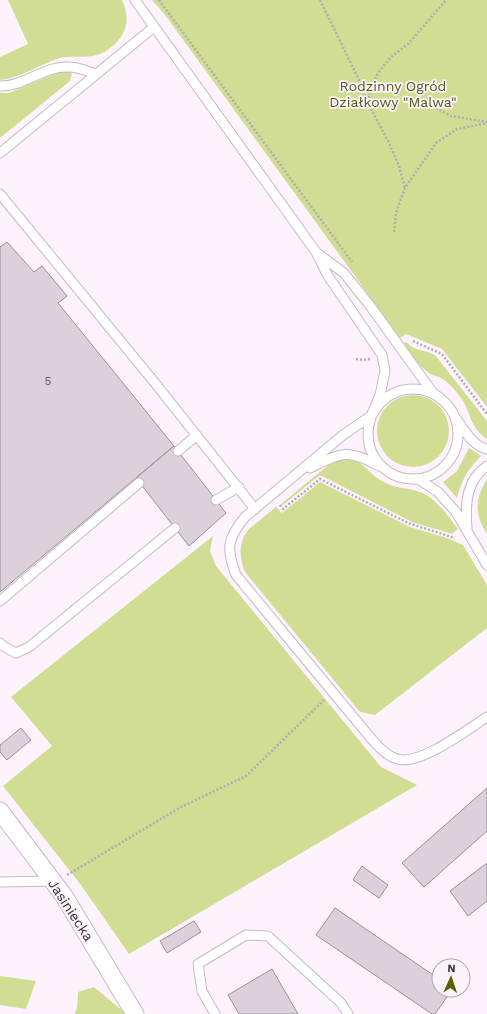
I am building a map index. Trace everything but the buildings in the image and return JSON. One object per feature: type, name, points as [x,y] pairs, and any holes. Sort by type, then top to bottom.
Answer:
[{"type":"street","name":"Jasiniecka","points":[[0,811],[54,881],[135,1014]]},
{"type":"lane","points":[[134,0],[316,252],[328,276],[382,355],[385,371],[380,395],[371,416],[368,430],[369,445],[375,458],[384,469]]},
{"type":"lane","points":[[0,152],[154,27]]},
{"type":"lane","points":[[0,86],[12,85],[48,71],[68,66],[96,74]]},
{"type":"lane","points":[[0,194],[168,399],[255,509]]},
{"type":"lane","points":[[316,252],[344,273],[371,307],[433,393]]},
{"type":"lane","points":[[487,449],[481,448],[470,437],[456,419],[451,408],[443,399],[433,393],[419,388],[404,389],[390,394],[379,404],[371,416],[343,436],[244,517],[236,528],[230,542],[229,551],[230,560],[236,575],[382,751],[398,760],[414,759],[428,754],[487,717]]},
{"type":"lane","points":[[298,474],[337,455],[351,454],[366,459],[395,475],[406,478],[418,479],[431,475],[443,468],[451,458],[457,446],[458,432],[456,419]]},
{"type":"lane","points":[[178,452],[196,436]]},
{"type":"lane","points":[[468,530],[466,505],[468,494],[474,480],[487,466]]},
{"type":"lane","points":[[418,479],[438,492],[456,512],[468,530],[487,565]]},
{"type":"lane","points":[[0,601],[140,483]]},
{"type":"lane","points":[[216,500],[239,487]]},
{"type":"lane","points":[[0,643],[16,653],[29,647],[175,528]]},
{"type":"lane","points":[[0,882],[54,881]]},
{"type":"lane","points":[[215,1014],[202,991],[198,964],[246,935],[268,936],[341,1002],[348,1014]]},
{"type":"path","points":[[159,0],[354,264]]},
{"type":"path","points":[[320,0],[359,80],[368,103],[389,143],[399,166],[405,188]]},
{"type":"path","points":[[368,103],[370,90],[378,73],[390,58],[409,43],[446,0]]},
{"type":"path","points":[[436,108],[451,116],[487,123]]},
{"type":"path","points":[[394,232],[396,213],[405,188],[436,143],[458,129],[487,123]]},
{"type":"path","points":[[271,496],[283,509],[320,479],[408,523],[475,544]]},
{"type":"path","points":[[54,881],[181,807],[246,776],[332,692]]},
{"type":"green space","points":[[8,0],[122,0],[125,6],[127,18],[125,29],[115,44],[102,53],[90,56],[60,58],[15,77],[0,80],[0,57],[28,44]]},
{"type":"green space","name":"Rodzinny Ogród Działkowy \"Malwa\"","points":[[152,0],[487,0],[487,407],[442,349],[406,334],[400,338],[165,15]]},
{"type":"green space","points":[[61,71],[70,72],[72,74],[70,81],[0,138],[0,93],[9,93]]},
{"type":"green space","points":[[406,342],[417,349],[435,355],[487,421],[487,439],[476,429],[457,392],[445,381],[422,367],[404,343]]},
{"type":"green space","points":[[413,395],[433,401],[443,411],[449,431],[443,451],[433,461],[413,467],[393,461],[383,451],[377,431],[383,411],[393,401]]},
{"type":"green space","points":[[469,448],[481,456],[466,476],[461,485],[457,498],[443,482],[457,471]]},
{"type":"green space","points":[[350,458],[360,463],[377,478],[387,484],[415,490],[431,498],[458,529],[452,534],[412,522],[320,475],[283,505],[281,504],[331,463]]},
{"type":"green space","points":[[487,479],[487,534],[478,513],[478,500]]},
{"type":"green space","points":[[320,482],[410,527],[447,538],[463,545],[487,585],[487,628],[375,715],[360,712],[245,572],[242,561],[241,545],[245,534],[249,529],[276,507],[282,513]]},
{"type":"green space","points":[[213,536],[210,551],[216,566],[381,767],[417,785],[129,954],[81,885],[3,786],[52,746],[11,697]]},
{"type":"green space","points":[[0,976],[36,981],[26,1009],[0,1005]]},
{"type":"green space","points":[[94,987],[125,1014],[75,1014],[78,992]]}]
